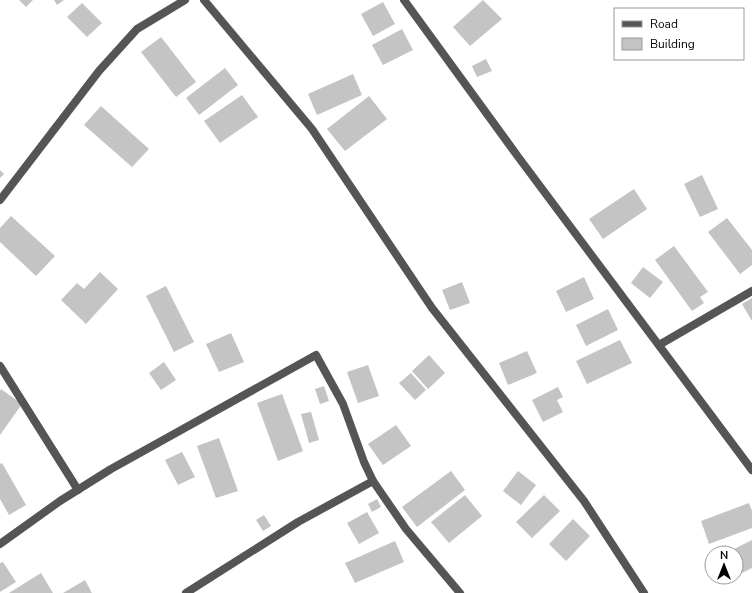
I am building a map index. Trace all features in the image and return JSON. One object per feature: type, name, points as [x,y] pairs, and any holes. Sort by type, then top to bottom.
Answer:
[{"type":"street","points":[[0,200],[99,71],[137,29],[185,0]]},
{"type":"street","points":[[204,0],[312,128],[432,308],[584,501],[644,593]]},
{"type":"street","points":[[404,0],[519,158],[750,465]]},
{"type":"street","points":[[660,345],[752,291]]},
{"type":"street","points":[[0,544],[111,469],[316,355],[344,404],[364,462],[373,481],[406,529],[460,593]]},
{"type":"street","points":[[0,366],[78,490]]},
{"type":"street","points":[[186,593],[298,522],[373,481]]},
{"type":"building","points":[[19,0],[33,0],[26,7]]},
{"type":"building","points":[[54,0],[64,0],[57,5]]},
{"type":"building","points":[[483,0],[502,19],[470,46],[453,27]]},
{"type":"building","points":[[383,2],[395,24],[373,36],[361,14]]},
{"type":"building","points":[[82,3],[102,23],[87,37],[67,17]]},
{"type":"building","points":[[402,29],[413,50],[383,65],[372,45]]},
{"type":"building","points":[[161,37],[196,82],[176,97],[141,52]]},
{"type":"building","points":[[486,59],[492,71],[477,77],[472,66]]},
{"type":"building","points":[[225,68],[238,85],[199,115],[186,98]]},
{"type":"building","points":[[353,74],[362,95],[317,115],[308,94]]},
{"type":"building","points":[[242,95],[258,117],[220,143],[204,121]]},
{"type":"building","points":[[369,96],[387,119],[345,151],[327,129]]},
{"type":"building","points":[[101,106],[149,149],[132,167],[84,125]]},
{"type":"building","points":[[0,170],[4,174],[0,178]]},
{"type":"building","points":[[702,175],[718,209],[700,217],[684,184]]},
{"type":"building","points":[[634,189],[647,209],[603,239],[589,219]]},
{"type":"building","points":[[11,216],[55,256],[36,276],[0,242],[0,228]]},
{"type":"building","points":[[727,218],[752,250],[752,265],[740,274],[708,232]]},
{"type":"building","points":[[674,246],[708,292],[700,297],[704,303],[692,311],[655,260]]},
{"type":"building","points":[[643,267],[663,282],[650,298],[631,283]]},
{"type":"building","points":[[100,272],[118,289],[86,324],[61,300],[77,283],[84,289]]},
{"type":"building","points":[[584,277],[594,299],[566,312],[556,291]]},
{"type":"building","points":[[462,282],[470,303],[450,310],[442,290]]},
{"type":"building","points":[[166,286],[194,342],[174,352],[146,296]]},
{"type":"building","points":[[752,298],[752,321],[742,304]]},
{"type":"building","points":[[608,309],[618,330],[586,346],[576,325]]},
{"type":"building","points":[[231,333],[244,362],[219,372],[206,344]]},
{"type":"building","points":[[620,340],[632,363],[587,384],[576,361]]},
{"type":"building","points":[[527,351],[537,373],[508,385],[499,363]]},
{"type":"building","points":[[429,355],[445,373],[428,389],[412,371]]},
{"type":"building","points":[[164,362],[176,380],[161,390],[149,373]]},
{"type":"building","points":[[368,365],[379,396],[358,403],[347,372]]},
{"type":"building","points":[[411,373],[426,390],[415,400],[399,383]]},
{"type":"building","points":[[324,386],[329,401],[320,404],[315,389]]},
{"type":"building","points":[[558,387],[563,397],[557,400],[563,412],[543,422],[532,400]]},
{"type":"building","points":[[1,389],[22,404],[0,435],[0,391]]},
{"type":"building","points":[[282,394],[303,451],[278,461],[257,403]]},
{"type":"building","points":[[311,412],[319,440],[309,443],[301,414]]},
{"type":"building","points":[[396,425],[411,446],[383,465],[368,444]]},
{"type":"building","points":[[219,438],[238,491],[216,498],[197,446]]},
{"type":"building","points":[[182,452],[195,477],[178,485],[165,460]]},
{"type":"building","points":[[2,463],[26,505],[9,515],[0,499],[0,464]]},
{"type":"building","points":[[451,471],[465,490],[417,527],[402,507]]},
{"type":"building","points":[[518,471],[536,485],[521,505],[503,491]]},
{"type":"building","points":[[465,495],[482,516],[449,543],[431,522]]},
{"type":"building","points":[[544,495],[560,511],[532,538],[516,522]]},
{"type":"building","points":[[377,499],[381,507],[372,512],[368,504]]},
{"type":"building","points":[[749,503],[752,511],[752,528],[709,544],[701,521]]},
{"type":"building","points":[[367,512],[379,533],[359,544],[347,523]]},
{"type":"building","points":[[264,515],[271,526],[263,531],[256,520]]},
{"type":"building","points":[[573,519],[590,536],[566,561],[549,544]]},
{"type":"building","points":[[752,540],[752,568],[744,572],[744,545],[742,545]]},
{"type":"building","points":[[395,541],[404,562],[355,583],[345,563]]},
{"type":"building","points":[[3,562],[16,582],[0,592],[0,563]]},
{"type":"building","points":[[41,573],[53,593],[9,593]]},
{"type":"building","points":[[85,580],[92,593],[63,593]]}]
